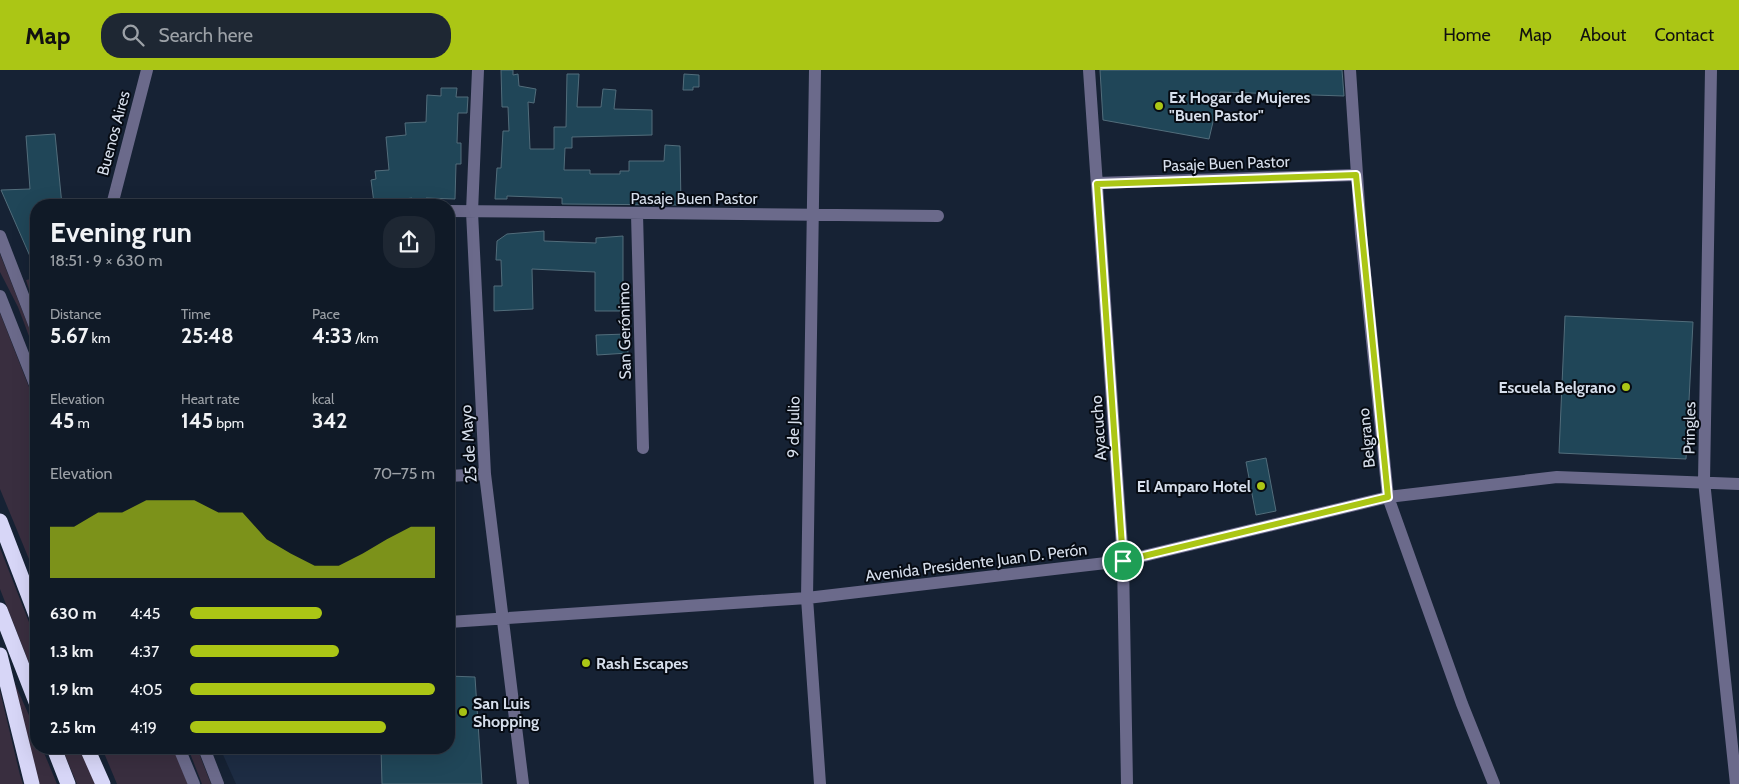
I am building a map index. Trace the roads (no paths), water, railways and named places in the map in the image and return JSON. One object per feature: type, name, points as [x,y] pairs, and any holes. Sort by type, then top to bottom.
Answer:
[{"type":"highway","points":[[0,522],[30,583]]},
{"type":"highway","points":[[0,522],[30,600]]},
{"type":"highway","points":[[0,610],[30,687]]},
{"type":"highway","points":[[0,656],[32,784]]},
{"type":"highway","points":[[56,754],[68,784]]},
{"type":"highway","points":[[90,754],[103,784]]},
{"type":"street","name":"Buenos Aires","points":[[114,199],[147,70]]},
{"type":"street","name":"25 de Mayo","points":[[478,70],[472,212],[485,474],[523,784]]},
{"type":"street","name":"9 de Julio","points":[[815,70],[807,598],[820,784]]},
{"type":"street","name":"Ayacucho","points":[[1089,70],[1123,561],[1127,784]]},
{"type":"street","name":"Belgrano","points":[[1350,70],[1356,175],[1388,497],[1462,704],[1494,784]]},
{"type":"street","name":"Pringles","points":[[1711,70],[1704,481],[1736,784]]},
{"type":"street","name":"Pasaje Buen Pastor","points":[[1097,184],[1356,175]]},
{"type":"street","name":"Pasaje Buen Pastor","points":[[455,211],[938,216]]},
{"type":"street","name":"San Gerónimo","points":[[637,214],[643,448]]},
{"type":"street","points":[[0,236],[30,314]]},
{"type":"street","points":[[0,296],[30,357]]},
{"type":"street","points":[[455,476],[485,474]]},
{"type":"street","name":"Avenida Presidente Juan D. Perón","points":[[455,622],[807,598],[1123,561],[1388,497],[1564,477],[1704,481],[1739,484]]},
{"type":"street","points":[[182,754],[194,784]]},
{"type":"street","points":[[206,754],[218,784]]},
{"type":"place","name":"Ex Hogar de Mujeres \"Buen Pastor\"","points":[[1159,106]]},
{"type":"place","name":"Escuela Belgrano","points":[[1626,387]]},
{"type":"place","name":"El Amparo Hotel","points":[[1261,486]]},
{"type":"place","name":"Rash Escapes","points":[[586,663]]},
{"type":"place","name":"San Luis Shopping","points":[[463,712]]}]
